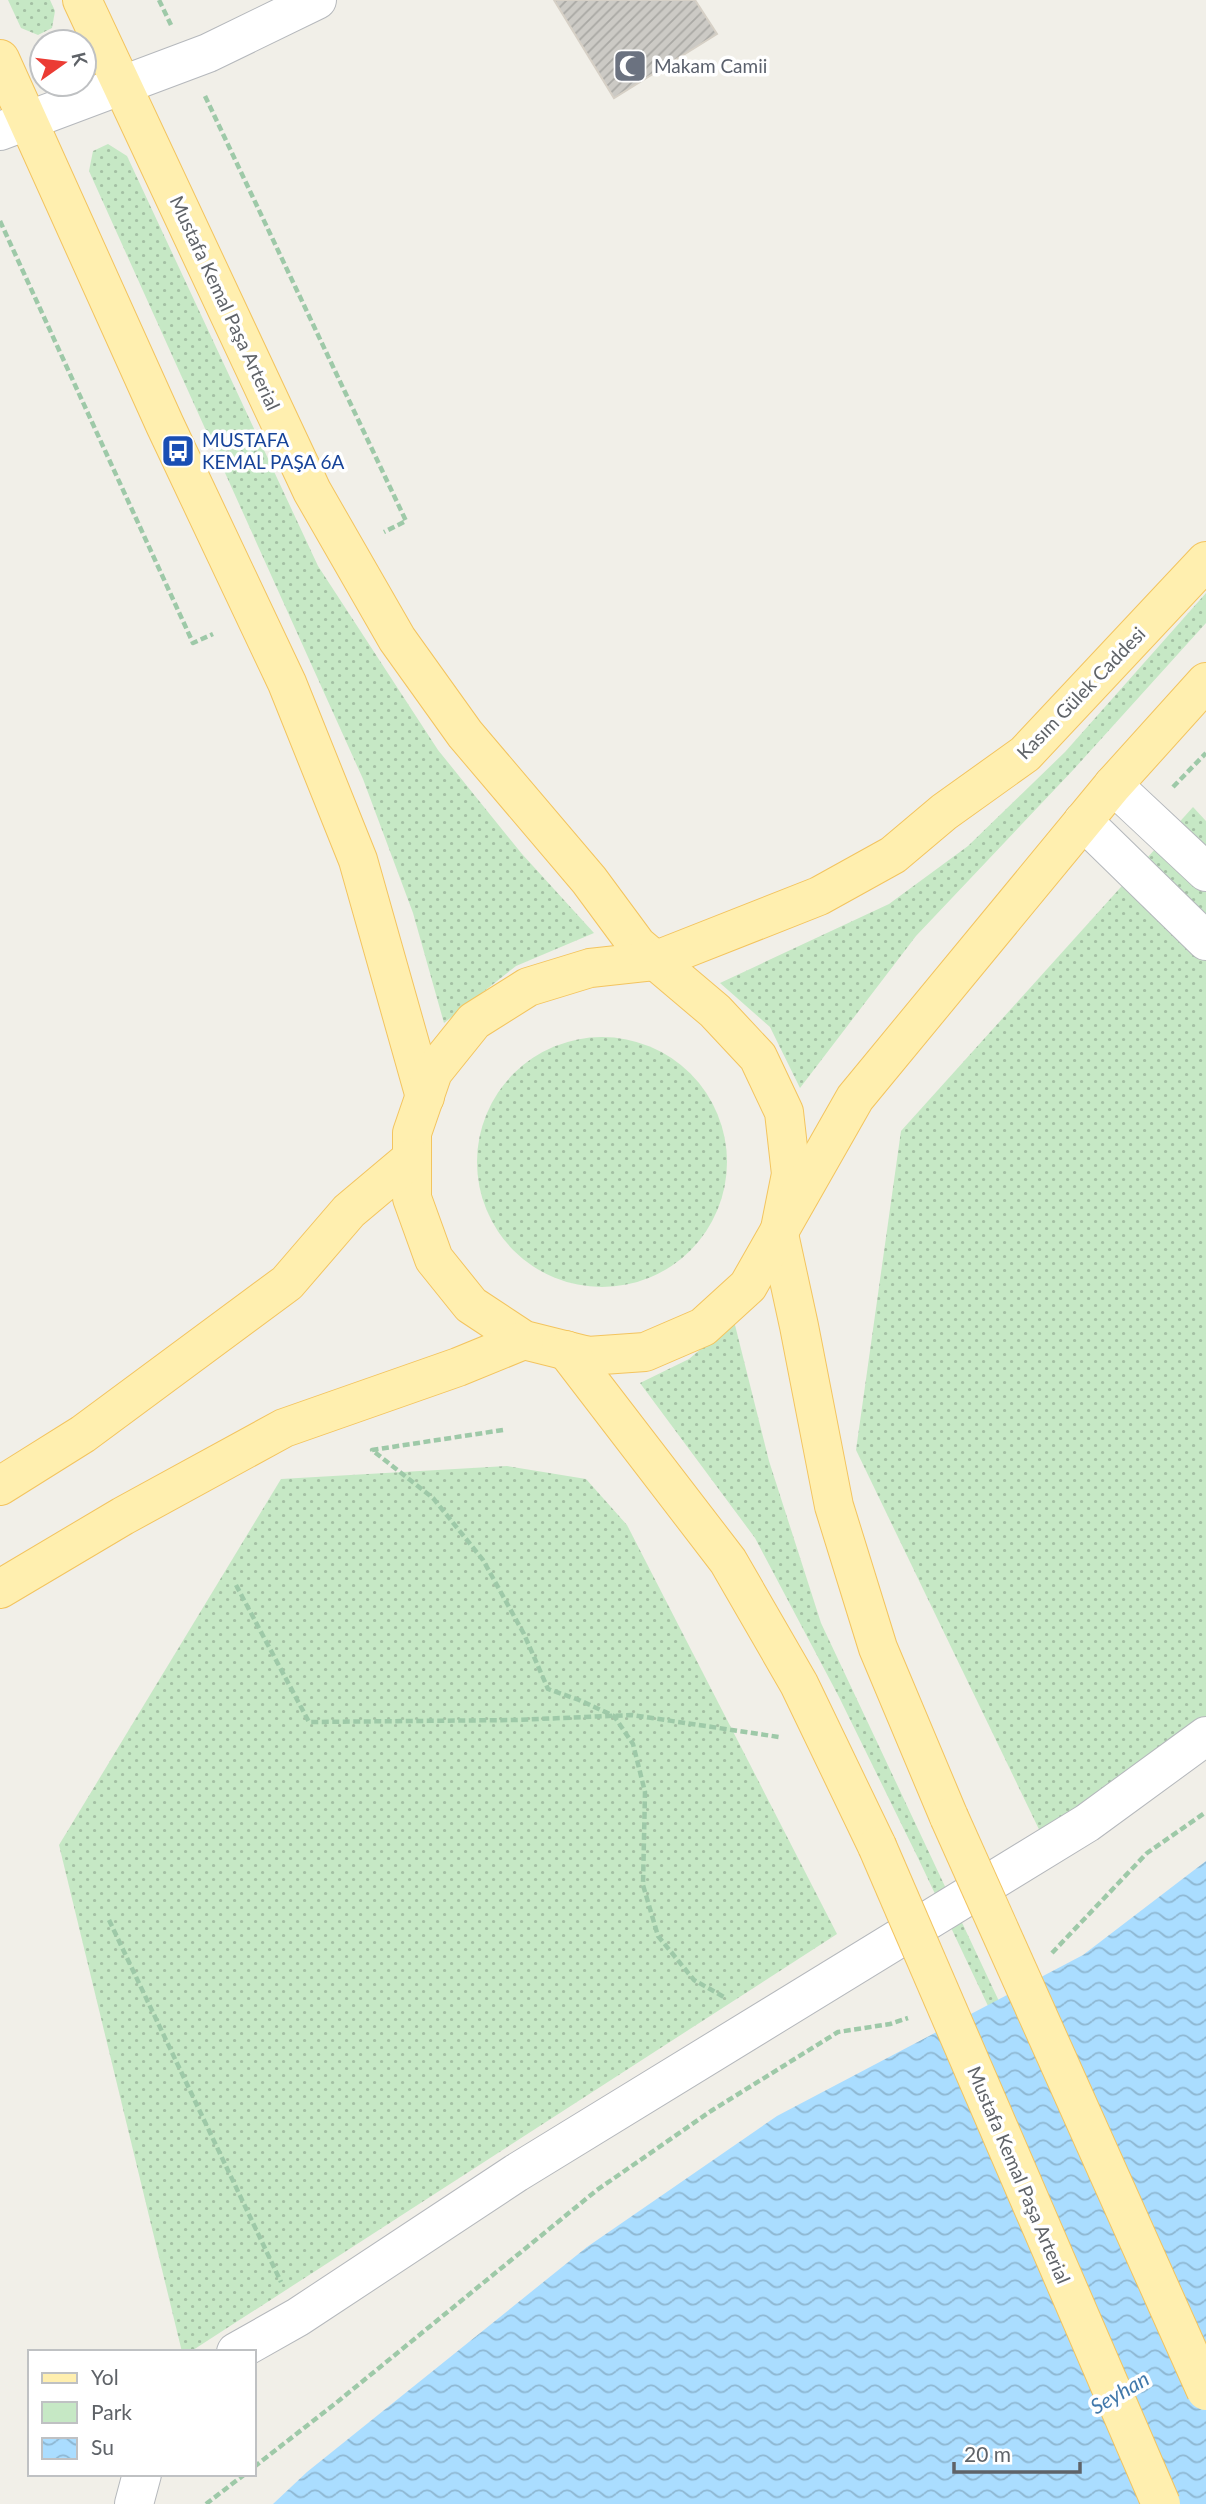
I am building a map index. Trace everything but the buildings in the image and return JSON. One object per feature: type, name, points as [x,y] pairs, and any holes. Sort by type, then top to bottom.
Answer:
[{"type":"main road","name":"Mustafa Kemal Paşa Arterial","points":[[82,0],[313,491],[397,639],[465,734],[589,880],[636,945],[715,1012],[758,1057],[784,1112],[791,1174],[779,1234]]},
{"type":"main road","points":[[0,59],[14,126],[169,434],[287,683],[358,860],[425,1097]]},
{"type":"main road","name":"Kasım Gülek Caddesi","points":[[524,1340],[471,1305],[434,1259],[412,1198],[412,1133],[433,1072],[474,1021],[528,987],[590,968],[654,961],[819,896],[893,855],[944,812],[1025,754],[1206,561]]},
{"type":"main road","points":[[0,1589],[123,1516],[284,1428],[458,1367],[524,1340],[588,1356],[645,1352],[703,1327],[748,1286],[855,1098],[1113,785],[1206,682]]},
{"type":"main road","points":[[0,1486],[83,1434],[287,1283],[349,1211],[412,1157]]},
{"type":"main road","points":[[779,1234],[834,1506],[878,1648],[949,1817],[1206,2391]]},
{"type":"main road","name":"Mustafa Kemal Paşa Arterial","points":[[566,1350],[727,1561],[799,1684],[877,1846],[1161,2504]]},
{"type":"street","points":[[14,126],[188,60],[317,0]]},
{"type":"street","points":[[1113,785],[1206,872]]},
{"type":"street","points":[[1083,821],[1202,929]]},
{"type":"street","points":[[240,2350],[298,2317],[516,2173],[1087,1823],[1206,1736]]},
{"type":"street","points":[[134,2504],[141,2476]]},
{"type":"path","points":[[159,0],[406,521],[383,532]]},
{"type":"path","points":[[0,221],[193,643],[213,634]]},
{"type":"path","points":[[503,1430],[372,1450],[433,1498],[483,1560],[524,1634],[548,1689],[614,1716],[633,1744],[645,1792],[643,1885],[658,1936],[694,1980],[764,2020]]},
{"type":"path","points":[[236,1585],[309,1722],[515,1720],[632,1715],[828,1745]]},
{"type":"path","points":[[1041,1959],[1052,1953],[1147,1853],[1206,1812]]},
{"type":"path","points":[[109,1920],[298,2317]]},
{"type":"path","points":[[256,2465],[337,2403],[597,2190],[700,2118],[838,2032],[890,2024],[914,2016]]},
{"type":"path","points":[[206,2504],[241,2476]]},
{"type":"green space","points":[[8,0],[50,0],[55,11],[52,28],[28,28],[28,31],[21,28]]},
{"type":"green space","points":[[108,144],[127,156],[318,566],[438,750],[522,854],[594,933],[516,966],[444,1023],[413,913],[363,779],[89,171],[93,151]]},
{"type":"green space","points":[[1206,593],[1206,623],[1074,769],[916,936],[800,1088],[770,1027],[720,983],[889,904],[968,846],[1065,752]]},
{"type":"green space","points":[[1193,807],[1206,821],[1206,1734],[1048,1848],[856,1450],[901,1131]]},
{"type":"green space","points":[[602,1037],[650,1047],[671,1058],[690,1074],[706,1093],[717,1114],[727,1162],[717,1210],[706,1231],[690,1250],[671,1266],[650,1277],[602,1287],[554,1277],[533,1266],[514,1250],[498,1231],[487,1210],[477,1162],[487,1114],[498,1093],[514,1074],[533,1058],[554,1047]]},
{"type":"green space","points":[[734,1321],[769,1461],[821,1623],[1206,2441],[1206,2467],[839,1697],[755,1538],[640,1383],[689,1359]]},
{"type":"green space","points":[[507,1466],[586,1479],[627,1525],[837,1934],[193,2350],[182,2350],[59,1845],[281,1479]]},
{"type":"water","name":"Seyhan","points":[[1206,1861],[1206,2504],[273,2504],[307,2472],[587,2247],[777,2116],[1083,1955]]},
{"type":"place","name":"Makam Camii","points":[[630,66]]},
{"type":"place","name":"MUSTAFA KEMAL PAŞA 6A","points":[[178,451]]}]
